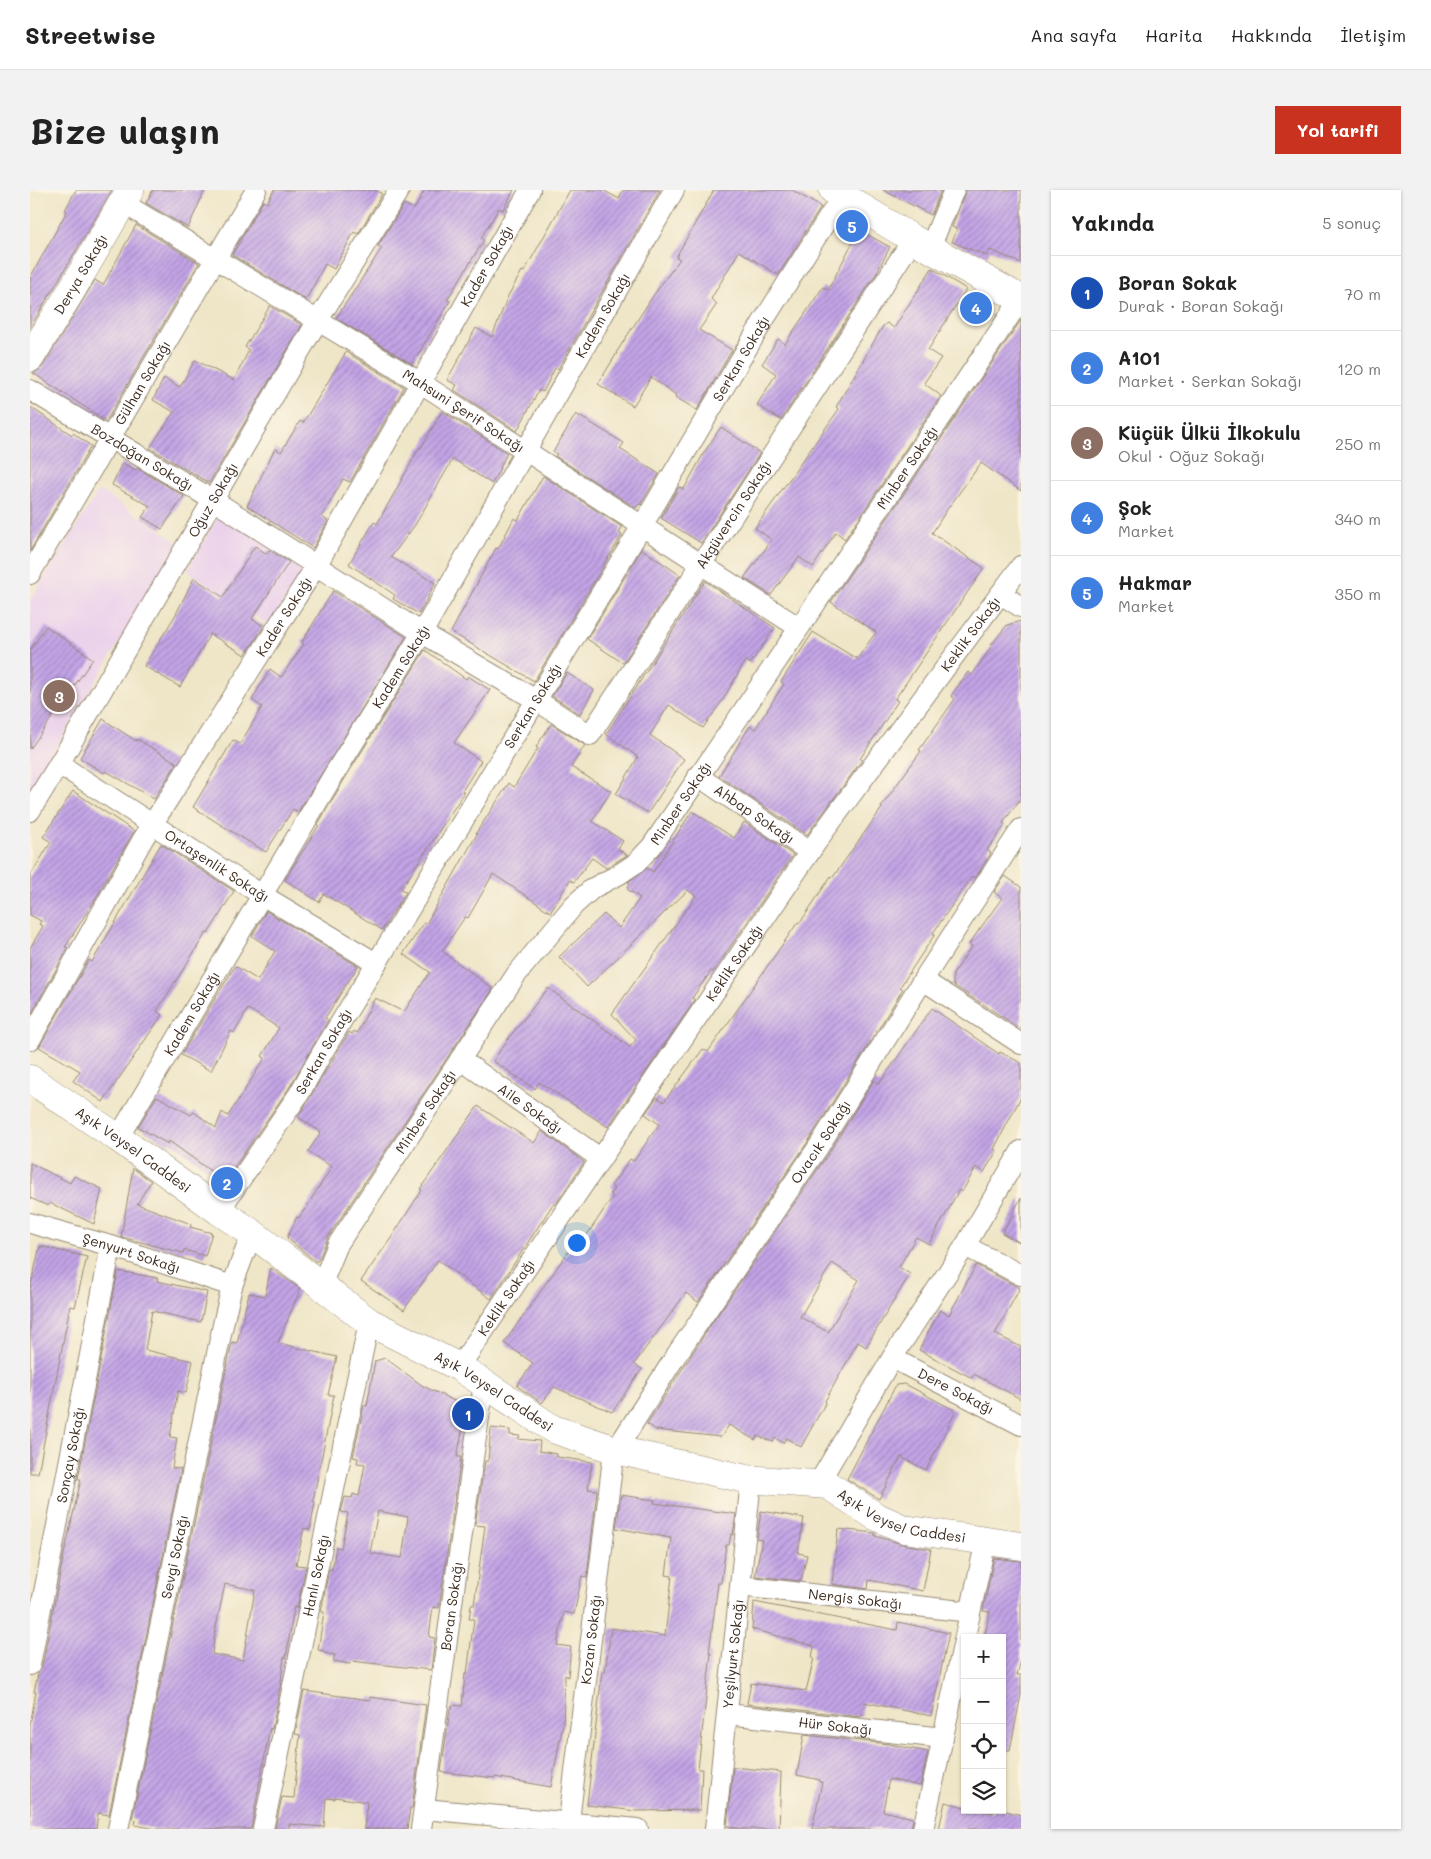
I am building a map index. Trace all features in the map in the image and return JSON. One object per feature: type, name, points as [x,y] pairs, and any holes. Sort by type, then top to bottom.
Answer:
[{"type":"street","name":"Gülhan Sokağı","points":[[30,574],[256,190]]},
{"type":"street","name":"Oğuz Sokağı","points":[[30,811],[318,320],[399,190]]},
{"type":"street","name":"Kader Sokağı","points":[[30,1040],[153,824],[316,566],[530,190]]},
{"type":"street","name":"Kadem Sokağı","points":[[118,1138],[334,774],[422,633],[674,190]]},
{"type":"street","name":"Akgüvercin Sokağı","points":[[536,700],[590,735],[700,564],[921,244],[954,190]]},
{"type":"street","points":[[839,192],[921,244],[1020,297]]},
{"type":"street","name":"Serkan Sokağı","points":[[219,1211],[300,1094],[376,963],[642,526],[839,192]]},
{"type":"street","name":"Mahsuni Şerif Sokağı","points":[[127,197],[215,259],[421,384],[798,627]]},
{"type":"street","name":"Derya Sokağı","points":[[30,358],[127,197]]},
{"type":"street","name":"Minber Sokağı","points":[[321,1286],[338,1244],[516,975],[568,912],[594,888],[618,876],[636,863],[652,846],[1020,297]]},
{"type":"street","name":"Bozdoğan Sokağı","points":[[30,390],[213,500],[422,633],[536,700]]},
{"type":"street","name":"Keklik Sokağı","points":[[459,1367],[810,852],[1021,566]]},
{"type":"street","points":[[1001,594],[1021,607]]},
{"type":"street","name":"Ortaşenlik Sokağı","points":[[59,764],[262,895],[376,963]]},
{"type":"street","name":"Ahbap Sokağı","points":[[698,776],[810,852]]},
{"type":"street","name":"Ovacık Sokağı","points":[[615,1450],[677,1354],[820,1146],[923,980],[1021,829]]},
{"type":"street","points":[[923,980],[1021,1044]]},
{"type":"street","name":"Aile Sokağı","points":[[460,1059],[601,1158]]},
{"type":"street","name":"Aşık Veysel Caddesi","points":[[30,1079],[118,1138],[252,1234],[368,1322],[459,1367],[553,1429],[615,1450],[751,1480],[828,1485],[875,1516],[904,1529],[1021,1546]]},
{"type":"street","points":[[818,1484],[892,1358],[965,1246],[1021,1151]]},
{"type":"street","name":"Şenyurt Sokağı","points":[[30,1222],[111,1246],[232,1286]]},
{"type":"street","name":"Sevgi Sokağı","points":[[118,1829],[232,1286],[252,1234]]},
{"type":"street","name":"Sonçay Sokağı","points":[[30,1666],[111,1246]]},
{"type":"street","points":[[965,1246],[1021,1276]]},
{"type":"street","name":"Hanlı Sokağı","points":[[263,1829],[368,1322]]},
{"type":"street","name":"Dere Sokağı","points":[[892,1358],[1021,1425]]},
{"type":"street","name":"Boran Sokağı","points":[[421,1829],[484,1383]]},
{"type":"street","name":"Kozan Sokağı","points":[[568,1826],[615,1450]]},
{"type":"street","name":"Yeşilyurt Sokağı","points":[[715,1829],[751,1480]]},
{"type":"street","points":[[923,1829],[986,1540]]},
{"type":"street","name":"Nergis Sokağı","points":[[740,1586],[970,1612]]},
{"type":"street","name":"Hür Sokağı","points":[[727,1714],[943,1738]]},
{"type":"street","points":[[424,1809],[568,1826],[638,1829]]},
{"type":"shaded area","points":[[99,490],[179,543],[30,791],[30,600]]},
{"type":"shaded area","points":[[219,515],[306,568],[269,625],[187,571]]},
{"type":"building","points":[[76,190],[112,190],[30,328],[30,278],[67,211],[65,210]]},
{"type":"building","points":[[153,190],[205,190],[188,228],[146,203]]},
{"type":"building","points":[[274,190],[374,190],[382,194],[358,234],[354,232],[334,269],[325,264],[306,300],[232,255],[263,201],[267,203]]},
{"type":"building","points":[[425,190],[514,190],[503,210],[499,208],[481,238],[484,240],[447,300],[450,301],[412,364],[336,318],[382,248],[378,246],[404,204],[414,209]]},
{"type":"building","points":[[570,190],[603,190],[619,199],[623,190],[660,190],[558,369],[555,368],[543,392],[539,390],[517,431],[454,390],[457,385],[447,380],[476,328],[492,337],[508,296],[522,271],[524,272]]},
{"type":"building","points":[[714,190],[792,190],[821,207],[778,275],[739,251],[711,299],[717,304],[699,330],[732,350],[697,410],[675,397],[676,395],[651,377],[633,406],[598,384],[653,296],[680,259],[676,257]]},
{"type":"building","points":[[883,190],[941,190],[931,215]]},
{"type":"building","points":[[966,190],[1021,190],[1021,263],[990,250],[987,256],[952,242],[957,229],[952,227]]},
{"type":"building","points":[[136,225],[199,263],[106,421],[33,373],[43,366],[95,280],[103,285]]},
{"type":"building","points":[[859,230],[890,247],[876,274],[781,420],[757,405],[776,374],[762,364],[778,339],[785,344],[823,287],[828,290]]},
{"type":"building","points":[[932,268],[966,289],[928,350],[941,358],[924,383],[941,396],[845,539],[836,532],[813,567],[799,557],[771,595],[744,578],[772,540],[755,528],[839,409],[836,407],[883,326],[887,323],[894,328]]},
{"type":"building","points":[[270,306],[302,325],[209,483],[150,448],[174,412],[153,400],[164,378],[180,387],[195,360],[234,380],[249,350],[245,347]]},
{"type":"building","points":[[1021,320],[1021,491],[981,463],[932,533],[984,568],[895,699],[898,701],[860,759],[862,760],[807,835],[719,776],[750,726],[755,729],[784,684],[781,682],[813,632],[857,659],[876,632],[831,602]]},
{"type":"building","points":[[346,352],[404,387],[350,482],[343,479],[322,517],[328,521],[313,548],[247,506],[275,448],[281,452],[300,421],[303,423]]},
{"type":"building","points":[[30,407],[91,446],[30,551]]},
{"type":"building","points":[[442,411],[507,453],[492,484],[453,459],[415,525],[391,557],[435,583],[419,614],[393,599],[395,595],[349,564],[374,522],[377,524]]},
{"type":"building","points":[[576,414],[624,443],[620,449],[659,474],[640,505],[636,508],[555,456],[557,454],[553,452]]},
{"type":"building","points":[[721,427],[760,453],[701,543],[661,518],[679,487],[684,489]]},
{"type":"building","points":[[122,463],[136,470],[137,468],[184,496],[162,529],[142,517],[150,506],[112,485]]},
{"type":"building","points":[[543,476],[622,527],[619,533],[622,535],[534,681],[451,632],[496,548],[498,549],[514,518],[518,520]]},
{"type":"building","points":[[255,546],[267,554],[269,550],[289,562],[252,619],[264,626],[245,655],[210,634],[180,687],[144,666],[176,614],[194,578],[223,597]]},
{"type":"building","points":[[642,549],[680,575],[623,663],[587,639]]},
{"type":"building","points":[[705,581],[775,628],[750,664],[746,660],[722,701],[703,728],[669,705],[650,735],[684,759],[648,813],[616,794],[638,757],[606,734]]},
{"type":"building","points":[[333,591],[406,637],[298,812],[293,809],[266,852],[193,807],[233,740],[240,744],[262,707],[252,700],[270,669],[281,677],[304,644],[302,642]]},
{"type":"building","points":[[1021,621],[1021,798],[987,850],[991,853],[975,878],[972,876],[933,933],[935,934],[900,987],[903,989],[809,1140],[698,1302],[686,1293],[634,1364],[642,1369],[612,1412],[554,1387],[542,1403],[517,1386],[533,1363],[504,1343],[580,1235],[585,1238],[613,1196],[610,1194],[614,1189],[611,1186],[630,1159],[634,1161],[659,1124],[645,1114],[657,1097],[664,1102],[703,1049],[708,1052],[798,922],[800,923],[831,876],[833,877],[921,751],[919,750],[955,699],[951,696],[968,672],[972,675],[991,645],[1007,625]]},
{"type":"building","points":[[46,626],[93,659],[30,749],[30,650]]},
{"type":"building","points":[[425,650],[466,679],[468,676],[490,690],[454,743],[481,761],[462,791],[464,793],[401,889],[406,892],[382,930],[324,894],[319,902],[285,880],[344,780]]},
{"type":"building","points":[[567,673],[594,690],[580,714],[552,696]]},
{"type":"building","points":[[103,719],[136,741],[137,739],[177,763],[154,799],[80,758]]},
{"type":"building","points":[[551,724],[585,745],[571,767],[611,791],[592,821],[623,841],[618,849],[627,855],[606,868],[592,858],[574,882],[570,880],[550,912],[493,874],[468,918],[465,917],[442,951],[493,989],[328,1237],[316,1262],[287,1238],[297,1217],[299,1218],[332,1167],[308,1152],[321,1132],[298,1117],[349,1032],[352,1034],[354,1031],[357,1033],[375,998],[404,1012],[430,972],[403,954],[424,923],[426,924],[476,833],[509,783],[514,787]]},
{"type":"building","points":[[73,791],[134,831],[93,903],[65,947],[68,948],[30,1016],[30,948],[43,926],[39,924],[41,921],[30,915],[30,876],[51,842],[43,837]]},
{"type":"building","points":[[692,811],[734,838],[744,822],[793,855],[713,972],[711,971],[692,998],[695,1000],[608,1127],[539,1082],[535,1089],[493,1061],[548,988],[630,1047],[636,1040],[612,1014],[696,896],[688,890],[587,987],[559,957],[604,914],[619,928],[640,898],[627,889],[630,883],[628,882],[647,868],[653,872]]},
{"type":"building","points":[[161,844],[234,891],[157,1011],[162,1015],[103,1102],[73,1081],[80,1071],[39,1047],[89,960],[92,962]]},
{"type":"building","points":[[1005,876],[1021,887],[1021,1029],[953,985],[953,974],[972,946],[969,944],[1002,898],[994,892]]},
{"type":"building","points":[[266,911],[358,966],[325,1018],[328,1020],[289,1088],[230,1173],[219,1177],[169,1141],[168,1144],[138,1127],[157,1096],[191,1115],[194,1112],[216,1128],[222,1112],[228,1116],[265,1058],[262,1056],[279,1028],[248,1009],[234,1033],[231,1031],[211,1071],[181,1055],[235,966],[258,980],[275,951],[252,936]]},
{"type":"building","points":[[932,1008],[999,1054],[1000,1052],[1021,1063],[1021,1097],[994,1149],[997,1151],[984,1172],[976,1167],[962,1192],[959,1190],[929,1244],[916,1237],[899,1267],[910,1274],[866,1347],[858,1342],[801,1447],[786,1438],[783,1443],[775,1438],[773,1442],[757,1436],[755,1440],[729,1425],[721,1437],[656,1430],[647,1424],[708,1329],[829,1153],[874,1080],[879,1084]],"holes":[[[832,1263],[859,1280],[828,1332],[800,1317]]]},
{"type":"building","points":[[478,1106],[534,1143],[542,1131],[584,1162],[555,1205],[553,1204],[491,1299],[438,1260],[404,1310],[361,1281],[422,1190],[420,1189]]},
{"type":"building","points":[[30,1163],[70,1183],[74,1176],[102,1189],[94,1224],[50,1203],[48,1206],[30,1198]]},
{"type":"building","points":[[133,1168],[151,1181],[137,1204],[191,1224],[190,1227],[212,1233],[205,1256],[184,1250],[183,1253],[121,1237]]},
{"type":"building","points":[[1021,1198],[1021,1243],[1002,1233]]},
{"type":"building","points":[[40,1246],[87,1257],[75,1307],[70,1306],[38,1473],[30,1473],[30,1289]]},
{"type":"building","points":[[976,1265],[1020,1288],[995,1334],[1021,1347],[1021,1399],[974,1374],[972,1378],[919,1350],[940,1310],[949,1315]]},
{"type":"building","points":[[271,1268],[299,1288],[278,1343],[337,1357],[328,1395],[334,1395],[313,1501],[315,1502],[310,1530],[304,1528],[296,1565],[306,1566],[297,1608],[294,1607],[286,1658],[284,1657],[280,1688],[272,1729],[270,1728],[251,1829],[156,1829],[135,1825],[136,1820],[132,1819],[232,1342],[237,1343],[249,1293],[265,1296]],"holes":[[[225,1584],[255,1590],[243,1660],[212,1654]]]},
{"type":"building","points":[[118,1271],[158,1278],[157,1281],[207,1292],[201,1322],[152,1311],[145,1350],[193,1361],[186,1393],[178,1391],[170,1437],[177,1438],[172,1468],[181,1469],[109,1815],[98,1813],[96,1829],[30,1829],[30,1725],[36,1692],[34,1692],[38,1674],[42,1667],[81,1479],[78,1479]]},
{"type":"building","points":[[385,1358],[423,1386],[467,1407],[457,1457],[461,1457],[439,1608],[433,1607],[429,1637],[435,1638],[431,1670],[351,1661],[350,1664],[333,1661],[335,1655],[318,1650],[324,1612],[321,1612],[329,1569],[332,1570],[336,1547],[341,1548],[348,1513],[341,1512],[345,1497],[352,1498],[353,1494],[359,1496],[365,1464],[357,1463],[358,1458],[353,1457],[364,1405],[367,1406],[375,1361]],"holes":[[[378,1511],[408,1517],[402,1558],[370,1553]]]},
{"type":"building","points":[[905,1384],[956,1411],[926,1470],[901,1457],[879,1499],[847,1479],[896,1385]]},
{"type":"building","points":[[491,1428],[510,1430],[510,1435],[520,1436],[518,1439],[540,1441],[539,1451],[557,1454],[557,1457],[592,1462],[588,1489],[597,1490],[587,1577],[582,1576],[574,1614],[564,1612],[557,1645],[571,1647],[568,1677],[565,1675],[563,1724],[551,1787],[495,1777],[441,1772],[450,1709],[452,1709],[452,1705],[462,1706],[465,1674],[467,1674],[474,1619],[469,1619],[471,1605],[474,1605],[485,1526],[475,1525],[485,1461],[488,1461]]},
{"type":"building","points":[[621,1495],[655,1500],[654,1503],[736,1514],[733,1535],[731,1534],[729,1545],[726,1545],[721,1583],[718,1583],[709,1653],[711,1653],[698,1769],[702,1769],[700,1810],[636,1811],[587,1805],[602,1672],[605,1672],[611,1628],[665,1636],[672,1576],[666,1575],[671,1538],[616,1528]]},
{"type":"building","points":[[761,1511],[804,1518],[798,1553],[807,1555],[801,1581],[755,1576],[762,1540],[757,1539]]},
{"type":"building","points":[[838,1529],[875,1533],[875,1536],[902,1544],[931,1549],[923,1591],[869,1580],[868,1589],[832,1584]]},
{"type":"building","points":[[994,1558],[1021,1561],[1021,1660],[1017,1675],[1021,1675],[1021,1695],[1010,1750],[1006,1750],[1006,1634],[985,1634],[990,1612],[983,1611]]},
{"type":"building","points":[[754,1602],[897,1630],[898,1622],[949,1633],[931,1716],[864,1702],[861,1717],[747,1704],[751,1683],[806,1691],[814,1658],[812,1658],[814,1646],[752,1629]]},
{"type":"building","points":[[304,1691],[370,1700],[370,1697],[426,1705],[412,1808],[410,1808],[407,1829],[364,1829],[367,1802],[335,1797],[335,1799],[326,1798],[324,1827],[289,1824],[289,1829],[275,1829],[282,1797],[294,1798],[300,1735],[295,1734]]},
{"type":"building","points":[[804,1735],[889,1744],[928,1752],[920,1786],[889,1779],[883,1811],[913,1818],[911,1829],[812,1829],[822,1782],[797,1775]]},
{"type":"building","points":[[733,1767],[781,1772],[779,1829],[741,1829],[727,1826]]},
{"type":"building","points":[[945,1802],[961,1806],[961,1814],[1006,1814],[1006,1811],[1021,1815],[1021,1829],[939,1829]]},
{"type":"place","name":"Hakmar","points":[[852,226]]},
{"type":"place","name":"Şok","points":[[976,308]]},
{"type":"place","name":"Küçük Ülkü İlkokulu","points":[[59,696]]},
{"type":"place","name":"A101","points":[[227,1183]]},
{"type":"place","name":"Boran Sokak","points":[[468,1414]]}]
